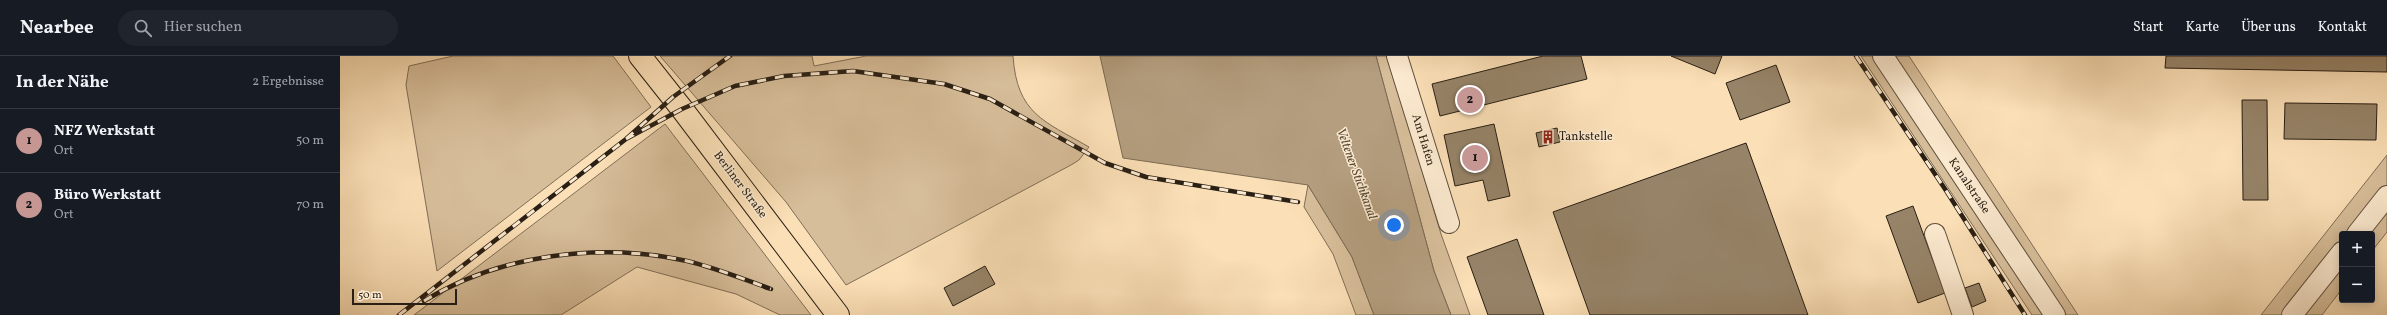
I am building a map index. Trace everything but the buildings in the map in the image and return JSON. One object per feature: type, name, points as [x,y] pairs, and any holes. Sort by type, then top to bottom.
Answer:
[{"type":"main road","name":"Berliner Straße","points":[[640,56],[838,315]]},
{"type":"street","name":"Am Hafen","points":[[1397,56],[1449,223]]},
{"type":"street","name":"Kanalstraße","points":[[1883,56],[2055,315]]},
{"type":"street","points":[[2358,231],[2387,196]]},
{"type":"street","points":[[1935,234],[1963,315]]},
{"type":"street","points":[[2292,315],[2339,256]]},
{"type":"shaded area","points":[[453,56],[613,56],[651,107],[437,271],[406,85],[409,66]]},
{"type":"shaded area","points":[[660,56],[812,56],[814,66],[866,56],[1013,56],[1020,91],[1036,114],[1046,122],[1089,147],[1079,160],[1071,165],[846,285],[786,202]]},
{"type":"shaded area","points":[[1376,56],[1388,56],[1441,234],[1470,315],[1451,315],[1434,271]]},
{"type":"shaded area","points":[[1861,56],[1909,56],[2078,315],[2032,315]]},
{"type":"shaded area","points":[[665,124],[811,315],[780,315],[736,294],[637,267],[561,315],[414,315]]},
{"type":"shaded area","points":[[2387,155],[2387,232],[2375,247],[2375,231],[2339,231],[2339,293],[2322,315],[2261,315]]},
{"type":"shaded area","points":[[1308,185],[1352,257],[1374,315],[1356,315],[1333,254],[1304,207]]},
{"type":"water","name":"Veltener Stichkanal","points":[[1100,56],[1376,56],[1434,271],[1451,315],[1374,315],[1352,257],[1308,185],[1123,158]]},
{"type":"railway","points":[[399,315],[626,139],[673,97],[730,56]]},
{"type":"railway","points":[[1856,56],[1945,189],[2025,315]]},
{"type":"railway","points":[[626,139],[682,109],[735,86],[784,76],[853,71],[944,84],[990,99],[1105,163],[1146,177],[1298,202]]},
{"type":"railway","points":[[424,301],[454,285],[485,272],[552,256],[586,253],[654,255],[687,261],[719,270],[771,289]]},
{"type":"place","name":"Büro Werkstatt","points":[[1470,100]]},
{"type":"place","name":"Tankstelle","points":[[1548,137]]},
{"type":"place","name":"NFZ Werkstatt","points":[[1475,158]]}]
